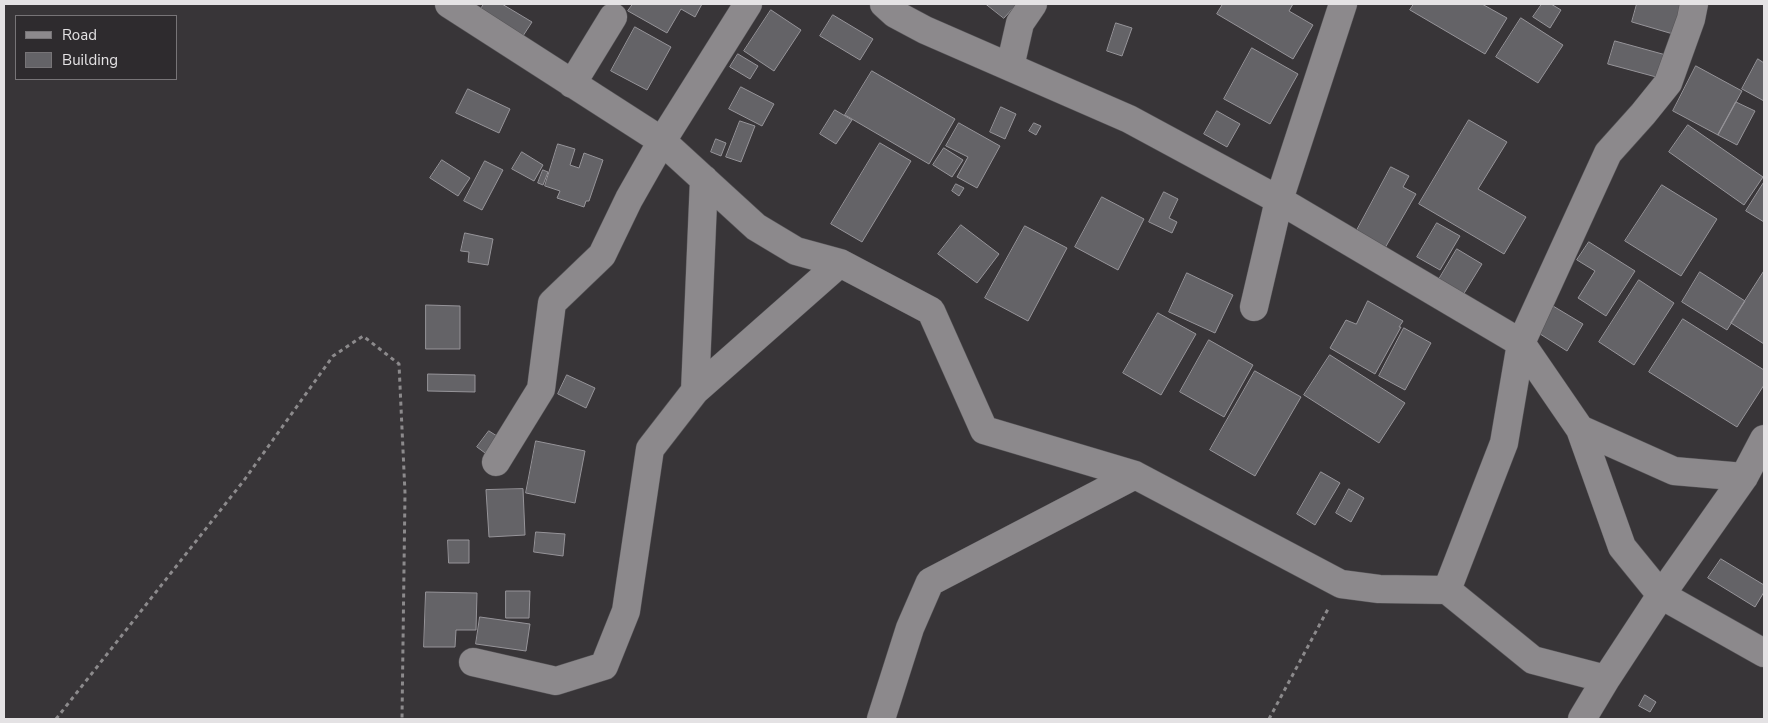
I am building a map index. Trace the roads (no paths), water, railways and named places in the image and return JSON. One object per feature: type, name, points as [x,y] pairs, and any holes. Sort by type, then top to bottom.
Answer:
[{"type":"street","points":[[449,4],[662,141],[756,227],[796,251],[840,263],[931,310],[984,430],[1135,475],[1341,584],[1380,589],[1447,590],[1534,660],[1606,679]]},
{"type":"street","points":[[496,462],[541,389],[552,303],[602,255],[629,199],[662,141],[748,4]]},
{"type":"street","points":[[884,4],[895,14],[925,30],[1129,119],[1279,200],[1520,343],[1580,430],[1622,547],[1661,595],[1764,653]]},
{"type":"street","points":[[1010,67],[1020,23],[1033,4]]},
{"type":"street","points":[[1254,307],[1279,200],[1343,4]]},
{"type":"street","points":[[1447,590],[1504,443],[1520,343],[1608,153],[1668,83],[1691,19],[1694,4]]},
{"type":"street","points":[[572,84],[613,18]]},
{"type":"street","points":[[695,391],[704,179]]},
{"type":"street","points":[[473,662],[556,681],[604,666],[626,611],[650,449],[695,391],[840,263]]},
{"type":"street","points":[[1580,430],[1674,471],[1744,477]]},
{"type":"street","points":[[1582,719],[1661,595],[1744,477],[1764,439]]},
{"type":"street","points":[[881,719],[910,628],[930,582],[1135,475]]}]
